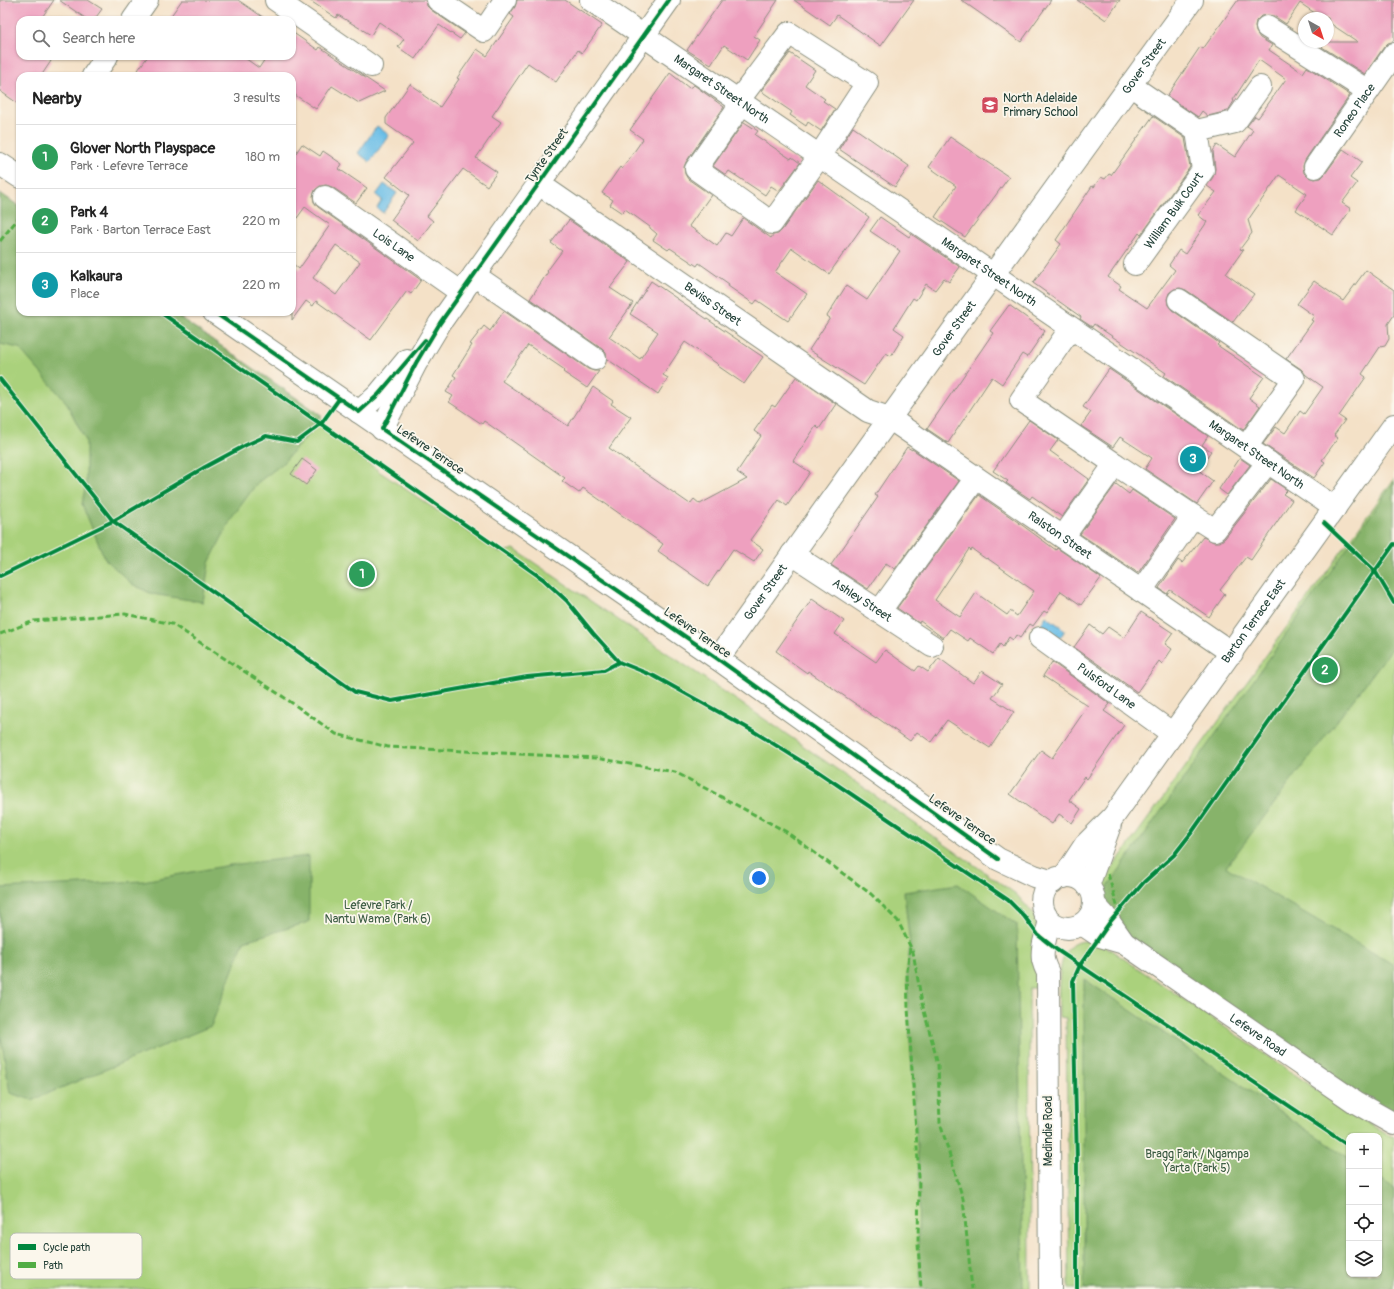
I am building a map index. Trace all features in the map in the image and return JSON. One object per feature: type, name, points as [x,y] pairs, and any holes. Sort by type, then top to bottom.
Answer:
[{"type":"street","points":[[136,16],[147,0]]},
{"type":"street","points":[[276,0],[370,66]]},
{"type":"street","points":[[438,0],[484,31],[505,0]]},
{"type":"street","name":"Margaret Street North","points":[[591,0],[1335,508]]},
{"type":"street","name":"Tynte Street","points":[[382,428],[416,363],[440,323],[670,0]]},
{"type":"street","name":"Gover Street","points":[[718,659],[889,418],[1192,0]]},
{"type":"street","points":[[1267,27],[1368,91]]},
{"type":"street","points":[[789,33],[868,83],[772,223],[696,169],[736,112],[738,101],[789,33]]},
{"type":"street","name":"Roneo Place","points":[[1315,167],[1394,54]]},
{"type":"street","points":[[96,72],[104,60]]},
{"type":"street","points":[[1130,85],[1197,131],[1236,122],[1260,87]]},
{"type":"street","name":"William Buik Court","points":[[1135,264],[1203,170],[1197,131]]},
{"type":"street","points":[[0,164],[16,175]]},
{"type":"street","name":"Beviss Street","points":[[539,184],[868,410],[889,418]]},
{"type":"street","name":"Lois Lane","points":[[325,197],[462,293]]},
{"type":"street","points":[[474,275],[595,359]]},
{"type":"street","points":[[1179,300],[1294,379],[1246,447]]},
{"type":"street","name":"Lefevre Terrace","points":[[220,316],[718,659],[998,859],[1034,876],[1058,879]]},
{"type":"street","name":"Tynte Street","points":[[359,412],[378,395],[408,358],[440,323]]},
{"type":"street","points":[[1070,328],[1021,400],[1115,464],[1215,530],[1268,462]]},
{"type":"street","name":"Ralston Street","points":[[889,418],[1232,652]]},
{"type":"street","name":"Barton Terrace East","points":[[1058,879],[1085,845],[1113,817],[1394,425]]},
{"type":"street","points":[[1063,537],[1115,464]]},
{"type":"street","points":[[880,612],[976,478]]},
{"type":"street","points":[[1142,591],[1193,516]]},
{"type":"street","name":"Ashley Street","points":[[792,554],[932,646]]},
{"type":"street","name":"Pulsford Lane","points":[[1040,638],[1173,734]]},
{"type":"street","name":"Barton Terrace East","points":[[1091,895],[1113,817]]},
{"type":"street","name":"Lefevre Terrace","points":[[998,859],[1046,911]]},
{"type":"street","points":[[1078,878],[1084,882],[1091,895],[1090,916],[1076,926],[1060,927],[1046,911],[1046,890],[1058,879],[1078,878]]},
{"type":"street","name":"Lefevre Road","points":[[1091,895],[1124,943]]},
{"type":"street","name":"Medindie Road","points":[[1046,911],[1047,935],[1044,940],[1043,959],[1048,973],[1050,1289]]},
{"type":"street","name":"Lefevre Road","points":[[1076,926],[1100,936],[1124,943],[1355,1102],[1394,1124]]},
{"type":"street","name":"Medindie Road","points":[[1048,973],[1057,950],[1076,926]]},
{"type":"green space","name":"Lefevre Park / Nantu Wama (Park 6)","points":[[0,193],[16,204],[16,316],[178,316],[321,415],[322,427],[380,472],[500,553],[514,549],[779,729],[1016,894],[1043,925],[1037,988],[1029,988],[1030,1289],[0,1289]]},
{"type":"green space","points":[[0,193],[16,204],[16,316],[178,316],[321,415],[313,429],[282,464],[257,483],[231,519],[209,563],[203,602],[152,594],[132,584],[105,559],[82,504],[86,483],[86,441],[66,402],[19,348],[0,344]]},
{"type":"green space","points":[[1394,479],[1394,1121],[1105,902],[1102,882]]},
{"type":"green space","points":[[1394,482],[1394,646],[1226,867],[1394,965],[1394,1121],[1126,941],[1105,902],[1103,893]]},
{"type":"green space","points":[[309,856],[309,922],[244,941],[211,1026],[32,1100],[10,1093],[0,1032],[0,888],[143,881],[230,865]]},
{"type":"green space","points":[[958,884],[1017,925],[1023,1289],[921,1289],[918,1244],[919,1177],[908,1008],[907,971],[910,945],[904,892]]},
{"type":"green space","name":"Bragg Park / Ngampa Yarta (Park 5)","points":[[1092,941],[1105,946],[1350,1112],[1386,1134],[1394,1137],[1394,1289],[1069,1289],[1066,1018],[1059,1017],[1059,980],[1062,961],[1070,947],[1076,943]]},
{"type":"green space","name":"Bragg Park / Ngampa Yarta (Park 5)","points":[[1084,979],[1346,1156],[1346,1277],[1382,1277],[1382,1180],[1394,1188],[1394,1289],[1084,1289]]},
{"type":"water","points":[[377,126],[389,135],[370,162],[358,153]]},
{"type":"water","points":[[384,184],[397,193],[383,213],[377,208],[382,200],[376,195]]},
{"type":"water","points":[[1046,616],[1065,630],[1060,638],[1041,624]]},
{"type":"building","points":[[0,0],[54,0],[43,16],[16,16],[16,60],[51,61],[44,72],[16,72],[16,102],[0,91]]},
{"type":"building","points":[[59,0],[88,0],[102,9],[97,16],[82,16]]},
{"type":"building","points":[[182,0],[238,0],[261,16],[171,16]]},
{"type":"building","points":[[309,0],[426,0],[427,6],[431,10],[465,33],[460,39],[439,25],[415,59],[398,47],[404,39],[379,22],[371,35],[338,15],[336,18]]},
{"type":"building","points":[[517,0],[565,0],[602,25],[582,53],[578,50],[556,82],[528,63],[492,116],[501,122],[476,158],[497,172],[487,186],[463,169],[427,216],[433,221],[418,241],[391,220],[409,195],[386,177],[413,143],[386,124],[386,118],[410,84],[440,107],[459,79],[457,78],[477,49],[487,56],[514,17],[510,14],[515,7]]},
{"type":"building","points":[[722,0],[778,0],[754,36],[760,40],[747,60],[724,45],[711,65],[687,50]]},
{"type":"building","points":[[794,0],[914,0],[881,46],[837,15],[830,25]]},
{"type":"building","points":[[961,0],[1051,0],[1021,42]]},
{"type":"building","points":[[1077,0],[1120,0],[1106,20]]},
{"type":"building","points":[[1238,0],[1394,0],[1394,39],[1384,47],[1365,74],[1324,48],[1334,48],[1334,42],[1358,42],[1334,26],[1334,12],[1313,12],[1300,3],[1286,24],[1274,16],[1268,15],[1261,16],[1256,21],[1256,32],[1260,38],[1272,45],[1269,50],[1303,73],[1307,67],[1350,95],[1305,160],[1303,166],[1304,173],[1308,177],[1314,179],[1321,178],[1343,149],[1362,162],[1350,178],[1357,183],[1342,203],[1351,209],[1333,235],[1296,210],[1307,194],[1279,175],[1248,220],[1252,233],[1240,249],[1243,250],[1226,274],[1254,294],[1233,322],[1186,290],[1180,288],[1174,289],[1169,293],[1167,299],[1168,305],[1172,310],[1219,343],[1217,345],[1264,377],[1249,398],[1260,406],[1243,430],[1164,376],[1166,373],[1094,324],[1092,327],[1080,319],[1081,317],[1033,283],[1061,244],[1056,240],[1092,186],[1094,187],[1101,177],[1105,179],[1109,174],[1111,175],[1153,116],[1185,138],[1190,167],[1141,235],[1139,233],[1108,277],[1121,286],[1119,289],[1147,308],[1175,270],[1169,265],[1179,250],[1185,254],[1207,222],[1198,215],[1216,192],[1207,186],[1213,177],[1215,169],[1213,151],[1217,145],[1235,157],[1253,130],[1247,126],[1255,116],[1258,118],[1286,79],[1259,60],[1233,100],[1234,101],[1228,111],[1208,116],[1202,111],[1198,117],[1167,96],[1200,47],[1203,49]]},
{"type":"building","points":[[296,35],[318,50],[320,47],[385,91],[359,103],[332,86],[316,109],[296,96],[296,72],[141,72],[138,70],[145,60],[248,60],[259,68],[264,60],[296,60]]},
{"type":"building","points":[[790,53],[815,70],[805,85],[825,99],[823,101],[835,109],[821,131],[808,122],[806,126],[790,115],[792,112],[761,91]]},
{"type":"building","points":[[670,73],[689,88],[694,85],[724,107],[684,167],[685,174],[688,179],[711,195],[689,226],[717,246],[726,233],[731,236],[743,218],[771,238],[773,235],[778,234],[782,230],[818,180],[869,217],[829,274],[792,248],[775,272],[807,294],[788,321],[757,300],[754,304],[699,263],[697,266],[670,248],[668,250],[653,240],[657,234],[650,227],[625,209],[622,213],[610,205],[613,200],[602,193],[620,167],[622,169],[643,139],[630,130]]},
{"type":"building","points":[[744,122],[758,131],[755,135],[791,159],[792,157],[800,163],[779,191],[771,186],[765,195],[729,171],[726,175],[713,166]]},
{"type":"building","points":[[853,127],[909,166],[895,187],[839,149]]},
{"type":"building","points":[[950,137],[1009,177],[965,237],[935,217],[956,186],[929,167]]},
{"type":"building","points":[[302,144],[320,156],[323,151],[342,164],[339,169],[367,188],[356,203],[332,187],[326,185],[320,186],[315,190],[313,196],[314,202],[318,207],[421,280],[411,294],[407,291],[371,340],[316,301],[313,306],[306,301],[296,315],[296,266],[299,269],[330,225],[305,207],[296,219],[296,153]],"holes":[[[336,245],[360,262],[336,295],[313,278]]]},
{"type":"building","points":[[880,217],[909,237],[911,234],[960,267],[949,282],[944,278],[935,290],[926,284],[916,300],[913,298],[894,328],[904,335],[891,356],[886,353],[864,385],[809,350],[830,318],[827,316],[846,286],[867,300],[900,251],[870,231]]},
{"type":"building","points":[[569,220],[630,262],[610,288],[633,303],[609,337],[640,359],[658,332],[630,314],[651,281],[763,357],[744,384],[685,342],[663,375],[668,378],[658,394],[607,359],[606,353],[602,349],[530,299],[548,272],[547,271],[562,251],[551,243]]},
{"type":"building","points":[[1366,270],[1394,290],[1394,315],[1388,324],[1389,339],[1385,346],[1380,347],[1362,374],[1366,377],[1339,416],[1345,420],[1334,435],[1338,438],[1322,460],[1325,462],[1314,478],[1263,444],[1276,427],[1285,433],[1300,411],[1304,414],[1323,387],[1286,359],[1313,321],[1311,320],[1314,316],[1297,304],[1314,281],[1343,301]]},
{"type":"building","points":[[1009,305],[1045,331],[1027,357],[1022,354],[1002,384],[992,377],[948,443],[927,429],[993,333],[990,331]]},
{"type":"building","points":[[504,311],[588,369],[599,371],[587,388],[563,372],[565,370],[528,345],[502,381],[568,426],[593,387],[613,401],[611,404],[631,417],[609,448],[690,504],[694,499],[700,504],[747,479],[737,472],[761,436],[754,431],[772,405],[775,407],[796,377],[836,404],[819,429],[816,426],[793,461],[810,472],[787,506],[779,500],[750,540],[763,549],[754,562],[733,549],[708,586],[658,551],[663,544],[583,488],[579,493],[562,481],[565,478],[484,421],[482,424],[449,402],[453,396],[446,392],[456,377],[453,375],[472,345],[470,344],[484,326],[490,331]]},
{"type":"building","points":[[1109,369],[1208,436],[1202,445],[1211,451],[1198,470],[1213,481],[1197,504],[1145,469],[1152,458],[1120,437],[1113,447],[1081,426],[1091,412],[1083,407]]},
{"type":"building","points":[[1029,420],[1058,440],[1050,451],[1089,479],[1062,517],[1032,496],[1030,499],[1006,483],[1008,481],[993,471]]},
{"type":"building","points":[[907,447],[959,481],[895,569],[886,563],[868,589],[831,565],[878,497],[875,495]]},
{"type":"building","points":[[1240,458],[1250,465],[1227,495],[1219,489]]},
{"type":"building","points":[[302,459],[317,470],[306,485],[291,474]]},
{"type":"building","points":[[1271,479],[1287,490],[1283,494],[1292,500],[1251,560],[1246,557],[1220,590],[1225,594],[1209,617],[1170,590],[1167,594],[1159,588],[1178,560],[1182,563],[1203,537],[1214,542],[1220,542],[1225,538]]},
{"type":"building","points":[[1116,484],[1129,494],[1132,490],[1175,519],[1138,573],[1080,534]]},
{"type":"building","points":[[979,495],[1056,550],[1057,548],[1101,578],[1081,605],[1061,591],[1047,613],[1044,611],[1033,626],[1030,624],[1020,638],[1016,635],[1013,640],[1009,637],[1003,647],[1000,644],[993,654],[970,638],[968,641],[950,629],[943,638],[920,621],[919,623],[897,608]],"holes":[[[969,549],[971,551],[972,549],[986,559],[987,558],[1034,591],[1017,616],[1010,611],[1007,615],[976,593],[960,617],[935,600]]]},
{"type":"building","points":[[812,599],[844,621],[835,634],[876,662],[885,650],[915,671],[919,666],[928,672],[939,658],[973,683],[982,671],[1002,684],[992,698],[1014,712],[990,748],[947,720],[931,742],[917,732],[910,741],[808,671],[807,673],[776,651]]},
{"type":"building","points":[[1141,612],[1173,633],[1165,644],[1172,649],[1162,664],[1159,661],[1137,692],[1074,647],[1090,625],[1102,634],[1108,627],[1124,638]]},
{"type":"building","points":[[1052,662],[1110,704],[1104,711],[1124,725],[1087,779],[1085,777],[1069,800],[1081,809],[1072,823],[1059,814],[1052,824],[1010,794],[1041,750],[1052,758],[1088,706],[1043,676]]},
{"type":"marked path","points":[[0,241],[16,221]]},
{"type":"marked path","points":[[0,634],[34,621],[125,614],[172,624],[285,698],[336,734],[388,747],[596,758],[675,772],[785,831],[871,894],[898,921],[913,952],[922,1003],[938,1064],[940,1123],[963,1199],[972,1289]]},
{"type":"marked path","points":[[1108,874],[1119,912]]},
{"type":"marked path","points":[[910,948],[907,971],[908,1008],[919,1177],[918,1244],[921,1289]]},
{"type":"cycle path","points":[[669,0],[440,323],[416,363],[382,429],[718,659],[998,859]]},
{"type":"cycle path","points":[[166,316],[543,579],[567,601],[619,662],[654,676],[753,731],[817,771],[1008,900],[1024,916],[1038,935],[1057,950],[1346,1144]]},
{"type":"cycle path","points":[[220,316],[359,412],[378,395],[425,340]]},
{"type":"cycle path","points":[[0,379],[113,521],[355,692],[392,701],[527,677],[604,670],[619,662]]},
{"type":"cycle path","points":[[0,576],[113,521],[205,467],[246,445],[266,436],[297,442],[321,424],[339,399]]},
{"type":"cycle path","points":[[1324,523],[1375,571],[1394,603]]},
{"type":"cycle path","points":[[1077,1289],[1077,1163],[1073,981],[1080,965],[1110,922],[1144,882],[1174,855],[1192,832],[1394,544]]},
{"type":"place","name":"North Adelaide Primary School","points":[[990,105]]},
{"type":"place","name":"Kalkaura","points":[[1193,459]]},
{"type":"place","name":"Glover North Playspace","points":[[362,574]]},
{"type":"place","name":"Park 4","points":[[1325,670]]}]
